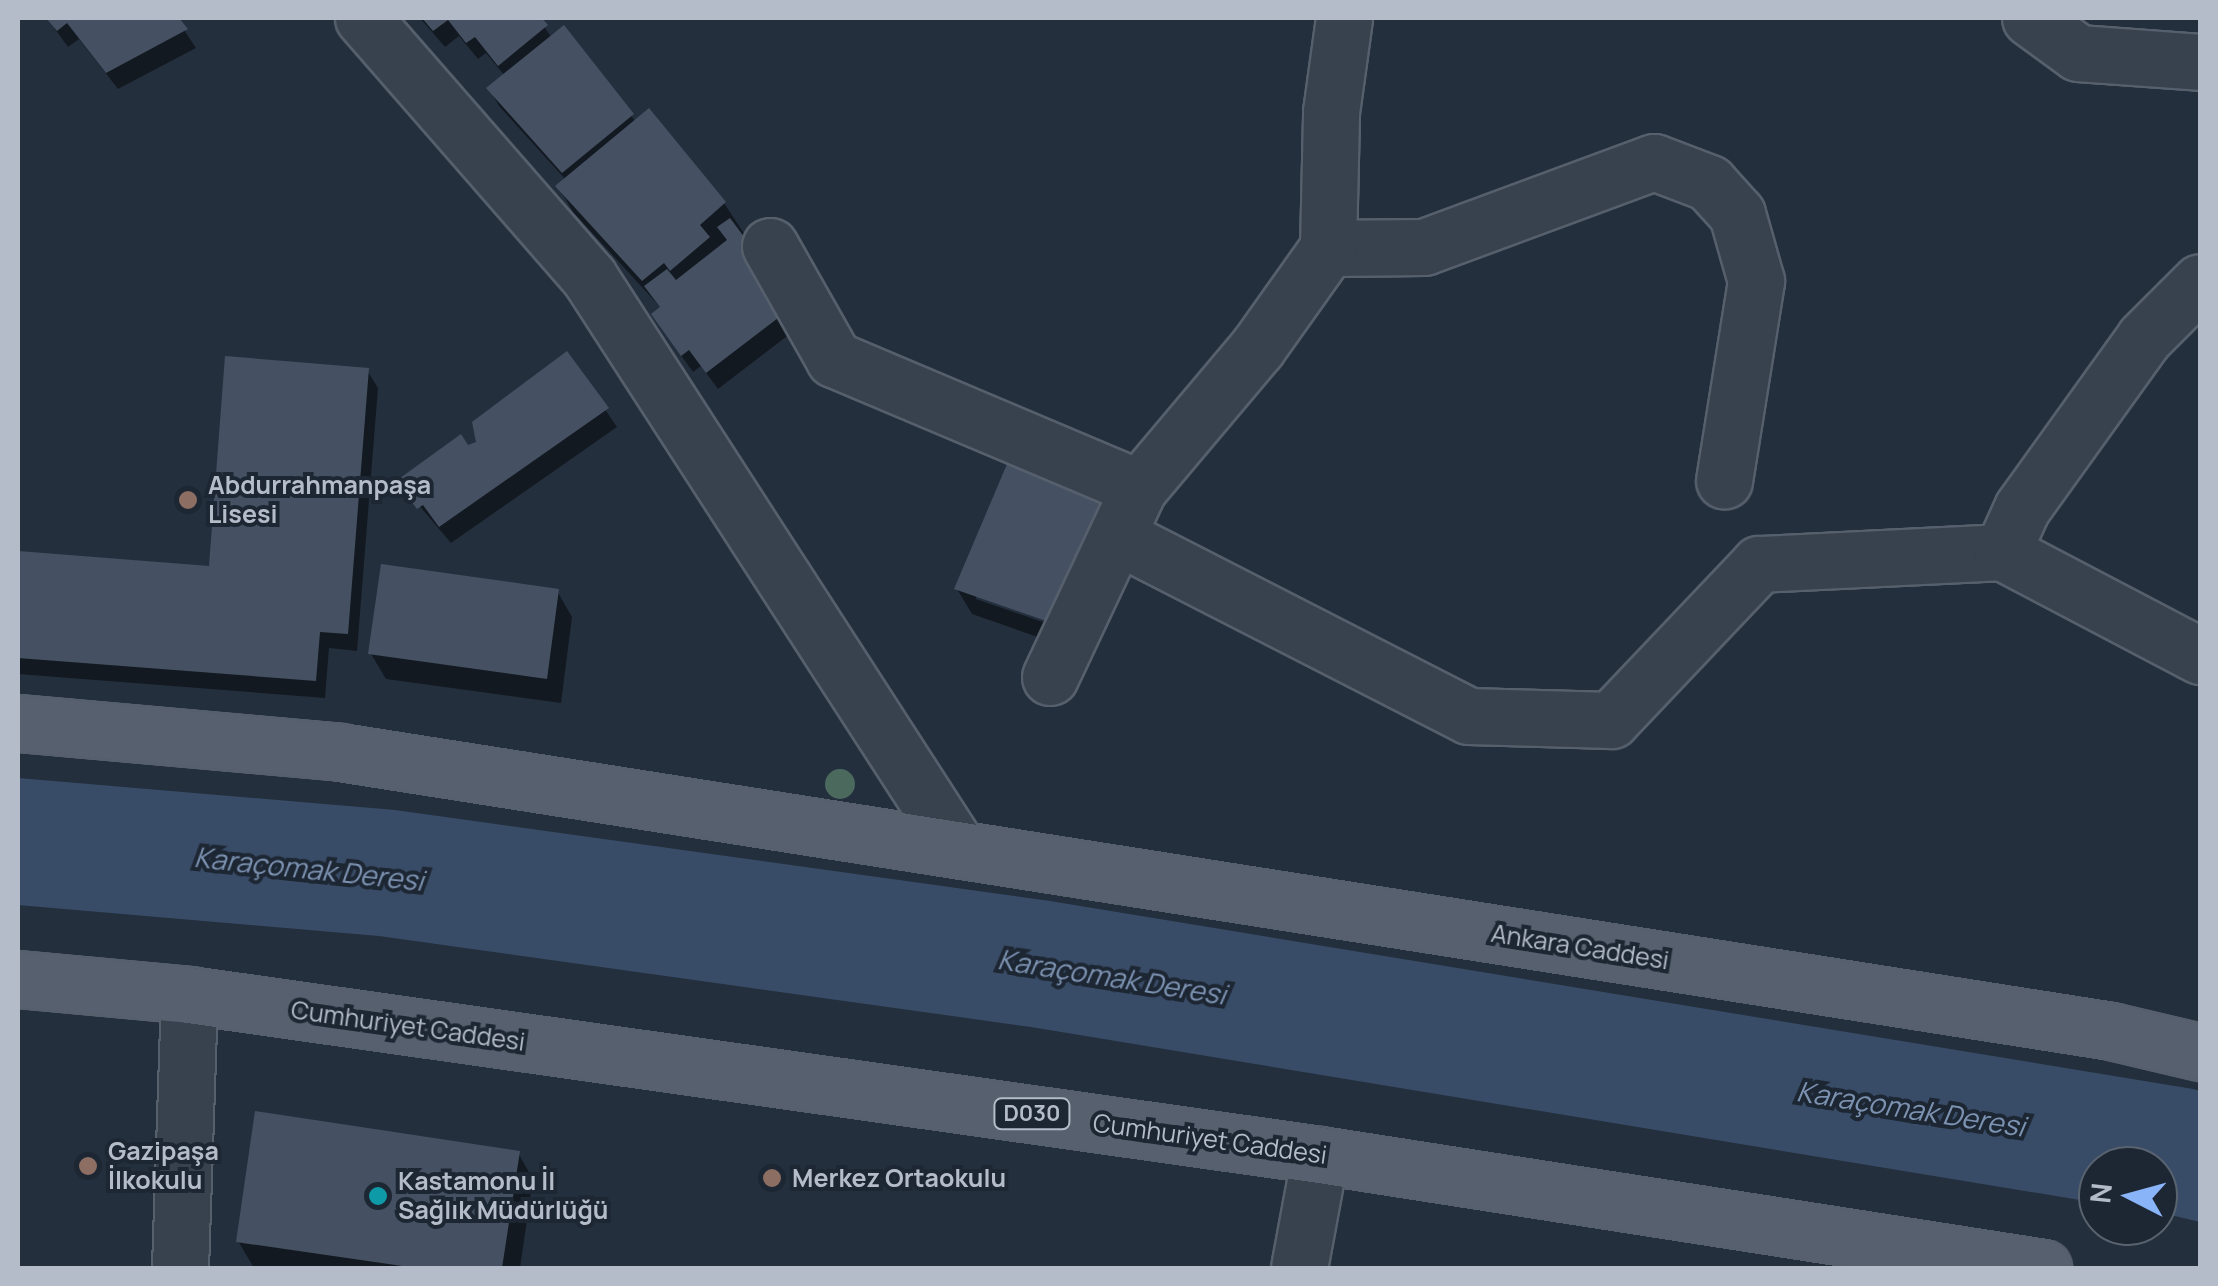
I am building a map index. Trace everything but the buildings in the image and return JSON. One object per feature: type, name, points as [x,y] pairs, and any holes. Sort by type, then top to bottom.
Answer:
[{"type":"main road","name":"Ankara Caddesi","points":[[18,723],[340,752],[2112,1031],[2200,1052]]},
{"type":"main road","name":"Cumhuriyet Caddesi","points":[[18,979],[188,995],[1320,1154],[2043,1268]]},
{"type":"street","points":[[363,18],[590,277],[958,848]]},
{"type":"street","points":[[1050,677],[1128,512],[1257,348],[1328,248],[1331,112],[1344,18]]},
{"type":"street","points":[[2030,18],[2078,53],[2200,62]]},
{"type":"street","points":[[1328,248],[1424,246],[1654,162],[1709,183],[1736,214],[1756,282],[1724,480]]},
{"type":"street","points":[[770,246],[834,359],[1128,512],[1469,716],[1612,720],[1759,564],[2002,552],[2200,656]]},
{"type":"street","points":[[2002,552],[2022,508],[2144,338],[2200,282]]},
{"type":"street","points":[[180,1268],[188,995]]},
{"type":"street","points":[[1299,1268],[1320,1154]]},
{"type":"water","name":"Karaçomak Deresi","points":[[18,778],[395,810],[1050,901],[2193,1089],[2200,1091],[2200,1222],[2178,1217],[2178,1146],[2078,1146],[2078,1200],[1031,1027],[379,936],[18,905]]},
{"type":"place","name":"Abdurrahmanpaşa Lisesi","points":[[188,500]]},
{"type":"place","name":"Gazipaşa İlkokulu","points":[[88,1166]]},
{"type":"place","name":"Merkez Ortaokulu","points":[[772,1178]]},
{"type":"place","name":"Kastamonu İl Sağlık Müdürlüğü","points":[[378,1196]]}]
